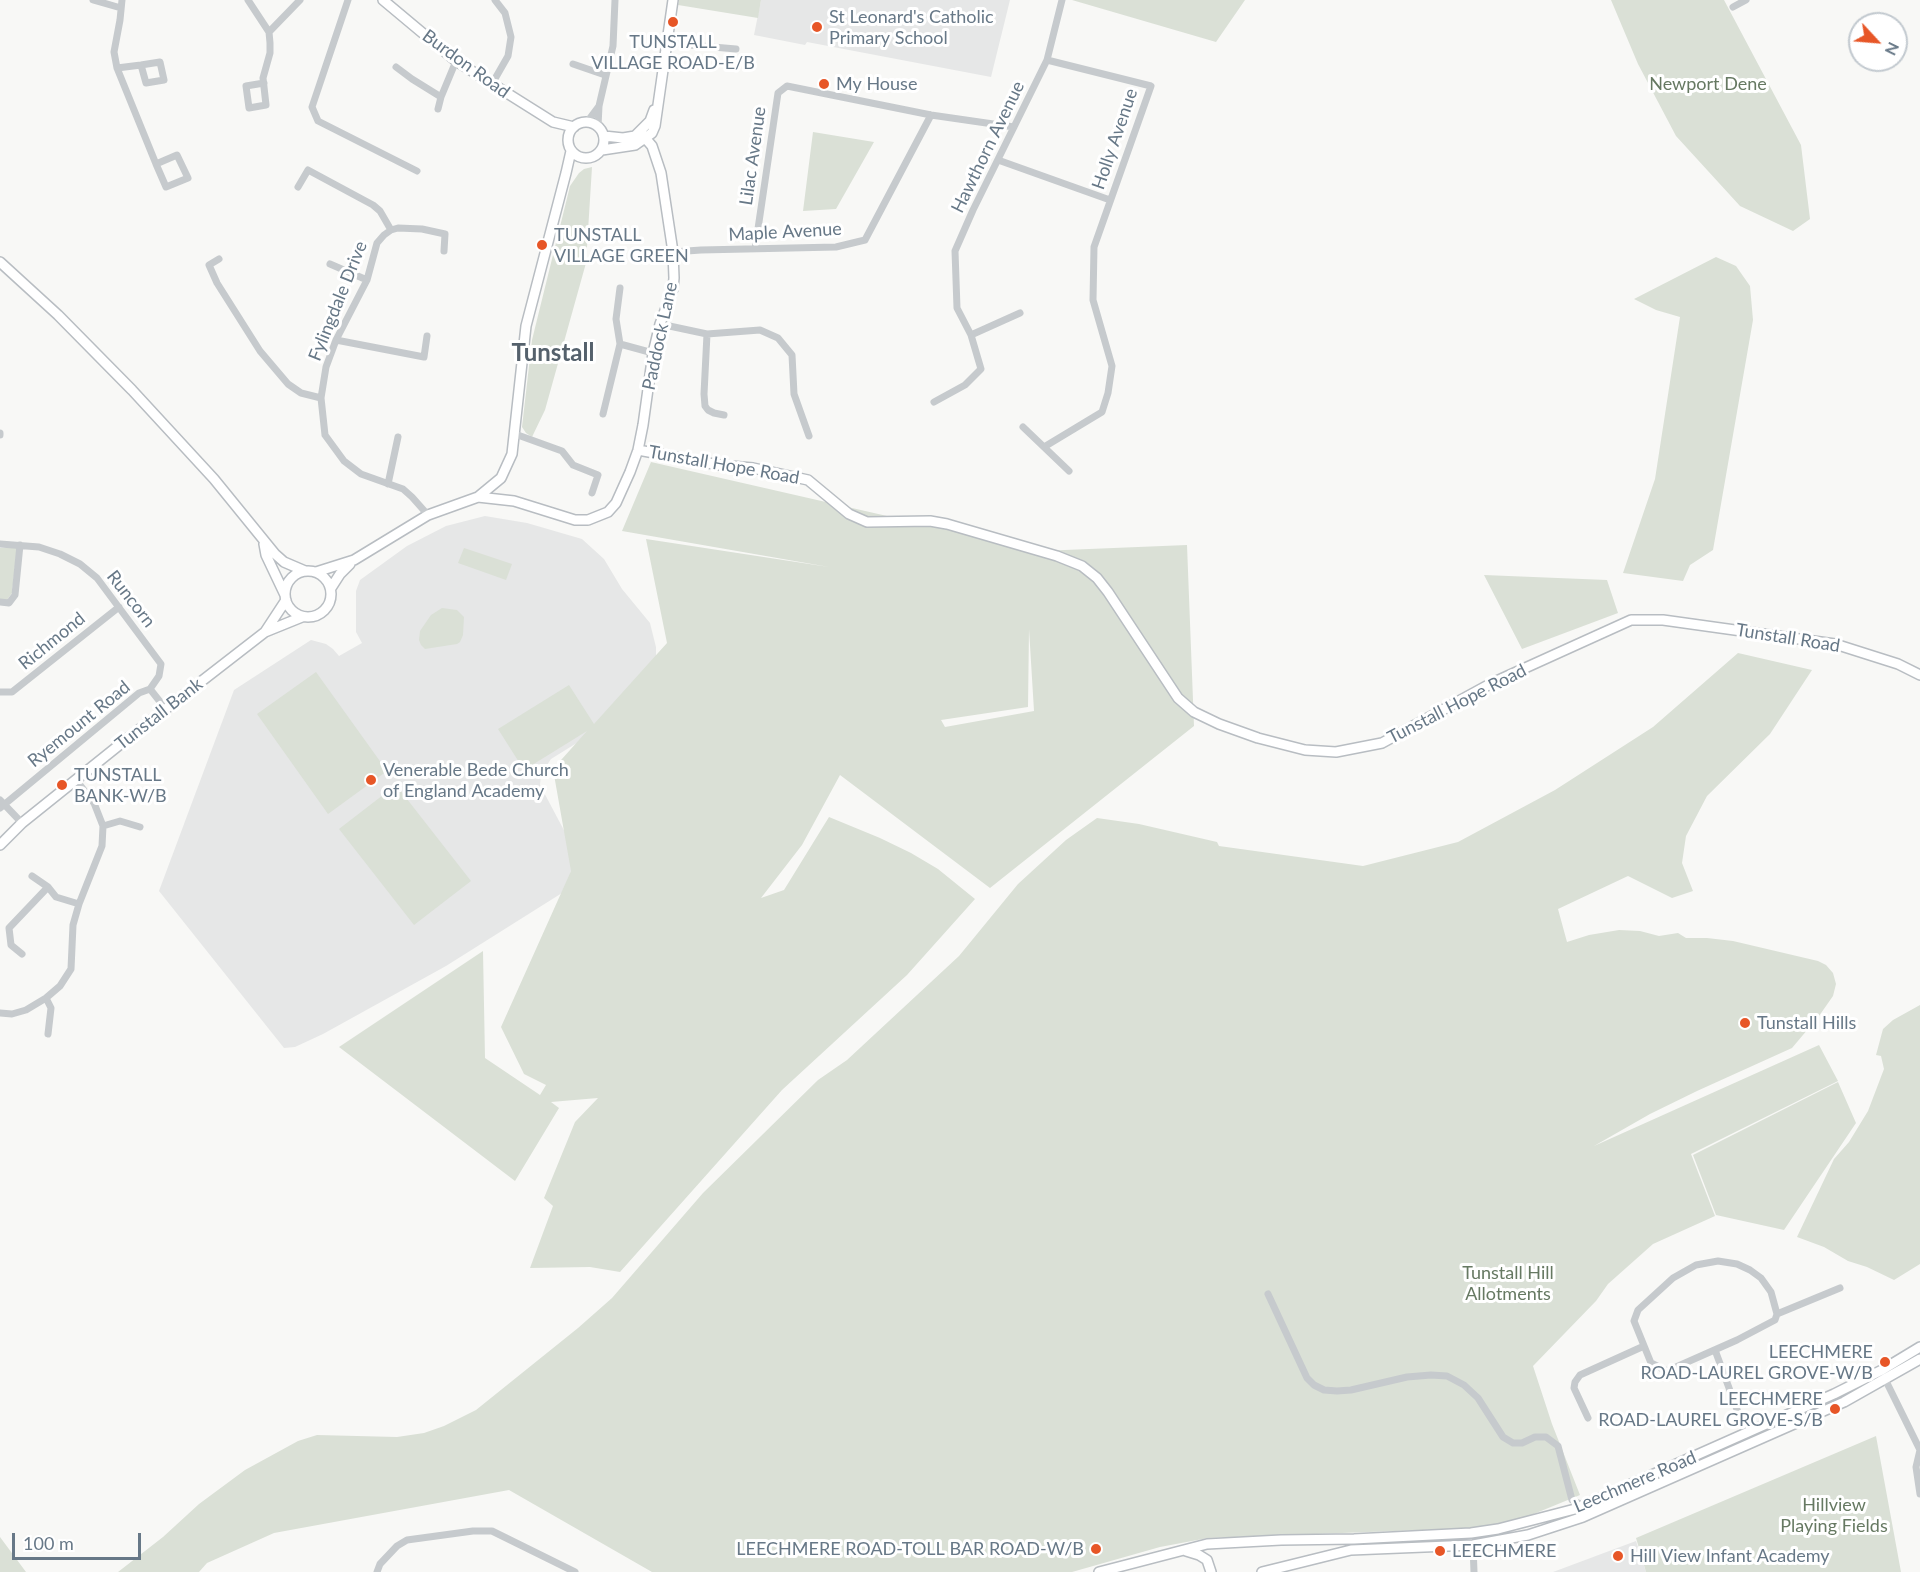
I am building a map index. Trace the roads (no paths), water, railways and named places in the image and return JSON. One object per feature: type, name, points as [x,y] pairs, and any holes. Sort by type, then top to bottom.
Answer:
[{"type":"main road","name":"Burdon Road","points":[[383,0],[456,61],[553,122],[574,127]]},
{"type":"main road","points":[[604,136],[616,138],[652,133],[655,126],[673,0]]},
{"type":"main road","name":"Burdon Road","points":[[553,122],[569,146]]},
{"type":"main road","points":[[263,542],[266,555],[289,607],[295,614],[310,618],[319,615],[328,607],[331,588],[340,574],[354,560],[428,515],[478,496],[496,484],[509,464],[515,434],[526,326],[566,173],[568,135],[580,123],[588,122],[598,126],[604,136],[602,150]]},
{"type":"main road","points":[[566,173],[584,159],[594,157],[602,150],[635,145],[643,135]]},
{"type":"main road","name":"Paddock Lane","points":[[478,496],[514,501],[574,520],[600,517],[616,503],[638,450],[653,353],[660,324],[673,289],[672,252],[659,166],[652,146],[643,135]]},
{"type":"main road","points":[[569,146],[579,158],[584,159]]},
{"type":"main road","points":[[0,262],[58,315],[139,398],[241,510],[263,542],[284,562],[305,571],[316,572],[354,560]]},
{"type":"main road","name":"Tunstall Hope Road","points":[[638,450],[719,465],[753,468],[808,480],[849,514],[867,522],[930,521],[947,524],[1057,556],[1082,566],[1097,578],[1108,592],[1178,698],[1194,712],[1258,738],[1305,750],[1336,752],[1382,742],[1492,683],[1631,620],[1651,620]]},
{"type":"main road","name":"Paddock Lane","points":[[496,484],[514,501]]},
{"type":"main road","points":[[285,597],[287,584],[294,576],[305,571]]},
{"type":"main road","points":[[316,572],[323,576],[331,588]]},
{"type":"main road","name":"Tunstall Bank","points":[[265,632],[285,597]]},
{"type":"main road","name":"Tunstall Bank","points":[[0,845],[22,823],[165,708],[265,632],[302,617]]},
{"type":"main road","name":"Tunstall Road","points":[[1651,620],[1835,644],[1898,664],[1920,675]]},
{"type":"main road","name":"Leechmere Road","points":[[1099,1572],[1207,1545],[1270,1540],[1354,1539],[1471,1533],[1498,1529],[1584,1506],[1844,1402],[1920,1347]]},
{"type":"main road","name":"Leechmere Road","points":[[1883,1375],[1920,1359]]},
{"type":"main road","name":"Leechmere Road","points":[[1262,1572],[1351,1550],[1473,1545],[1528,1535],[1582,1516],[1749,1439]]},
{"type":"main road","points":[[1471,1533],[1473,1545]]},
{"type":"main road","points":[[1184,1550],[1207,1560],[1211,1572]]},
{"type":"main road","points":[[1130,1572],[1134,1562]]},
{"type":"street","points":[[93,0],[122,4],[114,44],[117,68],[156,164],[166,187],[188,178],[177,155],[156,164]]},
{"type":"street","points":[[249,0],[269,32],[270,53],[263,78],[264,83],[266,105],[249,108],[246,86],[264,83]]},
{"type":"street","points":[[269,32],[300,0]]},
{"type":"street","points":[[348,0],[312,106],[318,121],[417,171]]},
{"type":"street","points":[[492,84],[508,56],[511,37],[505,13],[495,0]]},
{"type":"street","points":[[598,126],[599,106],[613,46],[615,0]]},
{"type":"street","name":"Hawthorn Avenue","points":[[971,334],[957,308],[955,251],[1047,60],[1062,0]]},
{"type":"street","points":[[1733,7],[1746,0]]},
{"type":"street","points":[[667,43],[736,49]]},
{"type":"street","name":"Holly Avenue","points":[[1044,447],[1101,412],[1108,393],[1112,366],[1093,300],[1094,247],[1150,86],[1047,60]]},
{"type":"street","points":[[438,109],[456,61]]},
{"type":"street","points":[[117,68],[141,64]]},
{"type":"street","points":[[573,64],[606,75]]},
{"type":"street","points":[[396,68],[441,96]]},
{"type":"street","name":"Lilac Avenue","points":[[755,249],[778,93],[787,86],[931,115],[1014,127]]},
{"type":"street","points":[[588,122],[599,106]]},
{"type":"street","name":"Maple Avenue","points":[[672,252],[836,247],[865,240],[931,115]]},
{"type":"street","points":[[998,160],[1110,200]]},
{"type":"street","points":[[298,187],[308,170],[319,175],[373,205],[380,211],[391,230]]},
{"type":"street","name":"Fylingdale Drive","points":[[428,515],[403,489],[361,474],[344,462],[325,435],[321,398],[326,367],[336,340],[367,280],[377,243],[391,230],[398,228],[422,230],[445,234],[444,252]]},
{"type":"street","points":[[219,260],[209,265],[217,283],[260,351],[288,384],[301,393],[321,398]]},
{"type":"street","points":[[330,264],[367,280]]},
{"type":"street","points":[[603,414],[620,344],[616,319],[620,288]]},
{"type":"street","points":[[934,402],[966,385],[981,369],[971,334],[1020,313]]},
{"type":"street","points":[[660,324],[707,334],[760,330],[778,338],[792,355],[794,394],[809,436]]},
{"type":"street","points":[[707,334],[705,406],[714,413],[724,415]]},
{"type":"street","points":[[336,340],[424,357],[427,336]]},
{"type":"street","points":[[620,344],[653,353]]},
{"type":"street","points":[[1023,427],[1069,471]]},
{"type":"street","points":[[515,434],[562,451],[573,465],[598,475],[591,493]]},
{"type":"street","points":[[388,484],[398,437]]},
{"type":"street","name":"Runcorn","points":[[0,544],[39,547],[60,554],[80,564],[97,578],[161,664],[159,676],[150,689]]},
{"type":"street","points":[[0,602],[9,603],[15,595],[20,545]]},
{"type":"street","name":"Richmond","points":[[0,692],[12,692],[119,607]]},
{"type":"street","points":[[150,689],[165,708]]},
{"type":"street","name":"Ryemount Road","points":[[1,804],[139,693],[150,689]]},
{"type":"street","points":[[0,1013],[12,1014],[26,1010],[46,998],[60,986],[71,969],[73,925],[102,846],[103,826],[94,802],[76,780]]},
{"type":"street","points":[[1,804],[22,823]]},
{"type":"street","points":[[103,826],[120,821],[140,827]]},
{"type":"street","points":[[32,876],[48,887],[56,897],[79,904]]},
{"type":"street","points":[[22,954],[11,945],[9,928],[48,887]]},
{"type":"street","points":[[46,998],[51,1008],[48,1034]]},
{"type":"street","points":[[1718,1261],[1737,1264],[1761,1278],[1772,1292],[1777,1314],[1775,1320],[1667,1371],[1652,1363],[1634,1321],[1638,1310],[1673,1278],[1696,1265],[1718,1261]]},
{"type":"street","points":[[1777,1314],[1840,1288]]},
{"type":"street","points":[[1268,1294],[1307,1378],[1314,1385],[1324,1390],[1351,1390],[1407,1377],[1447,1376],[1464,1385],[1478,1398],[1503,1437],[1513,1443],[1522,1443],[1535,1437],[1546,1437],[1557,1446],[1572,1500],[1584,1506]]},
{"type":"street","points":[[1588,1418],[1574,1388],[1580,1375],[1644,1346]]},
{"type":"street","points":[[1715,1350],[1749,1439]]},
{"type":"street","points":[[1883,1375],[1920,1450],[1916,1467],[1920,1494]]},
{"type":"street","points":[[376,1572],[380,1564],[407,1540],[473,1531],[492,1532],[575,1572]]},
{"type":"street","points":[[1473,1545],[1474,1572]]},
{"type":"place","name":"TUNSTALL VILLAGE ROAD-E/B","points":[[673,22]]},
{"type":"place","name":"St Leonard's Catholic Primary School","points":[[817,27]]},
{"type":"place","name":"My House","points":[[824,84]]},
{"type":"place","name":"TUNSTALL VILLAGE GREEN","points":[[542,245]]},
{"type":"place","name":"Venerable Bede Church of England Academy","points":[[371,780]]},
{"type":"place","name":"TUNSTALL BANK-W/B","points":[[62,785]]},
{"type":"place","name":"Tunstall Hills","points":[[1745,1023]]},
{"type":"place","name":"LEECHMERE ROAD-LAUREL GROVE-W/B","points":[[1885,1362]]},
{"type":"place","name":"LEECHMERE ROAD-LAUREL GROVE-S/B","points":[[1835,1409]]},
{"type":"place","name":"LEECHMERE ROAD-TOLL BAR ROAD-W/B","points":[[1096,1549]]},
{"type":"place","name":"LEECHMERE","points":[[1440,1551]]},
{"type":"place","name":"Hill View Infant Academy","points":[[1618,1556]]},
{"type":"district","name":"Tunstall","points":[[553,353]]},
{"type":"park label","name":"Newport Dene","points":[[1708,84]]},
{"type":"park label","name":"Tunstall Hill Allotments","points":[[1508,1283]]},
{"type":"park label","name":"Hillview Playing Fields","points":[[1834,1516]]}]
